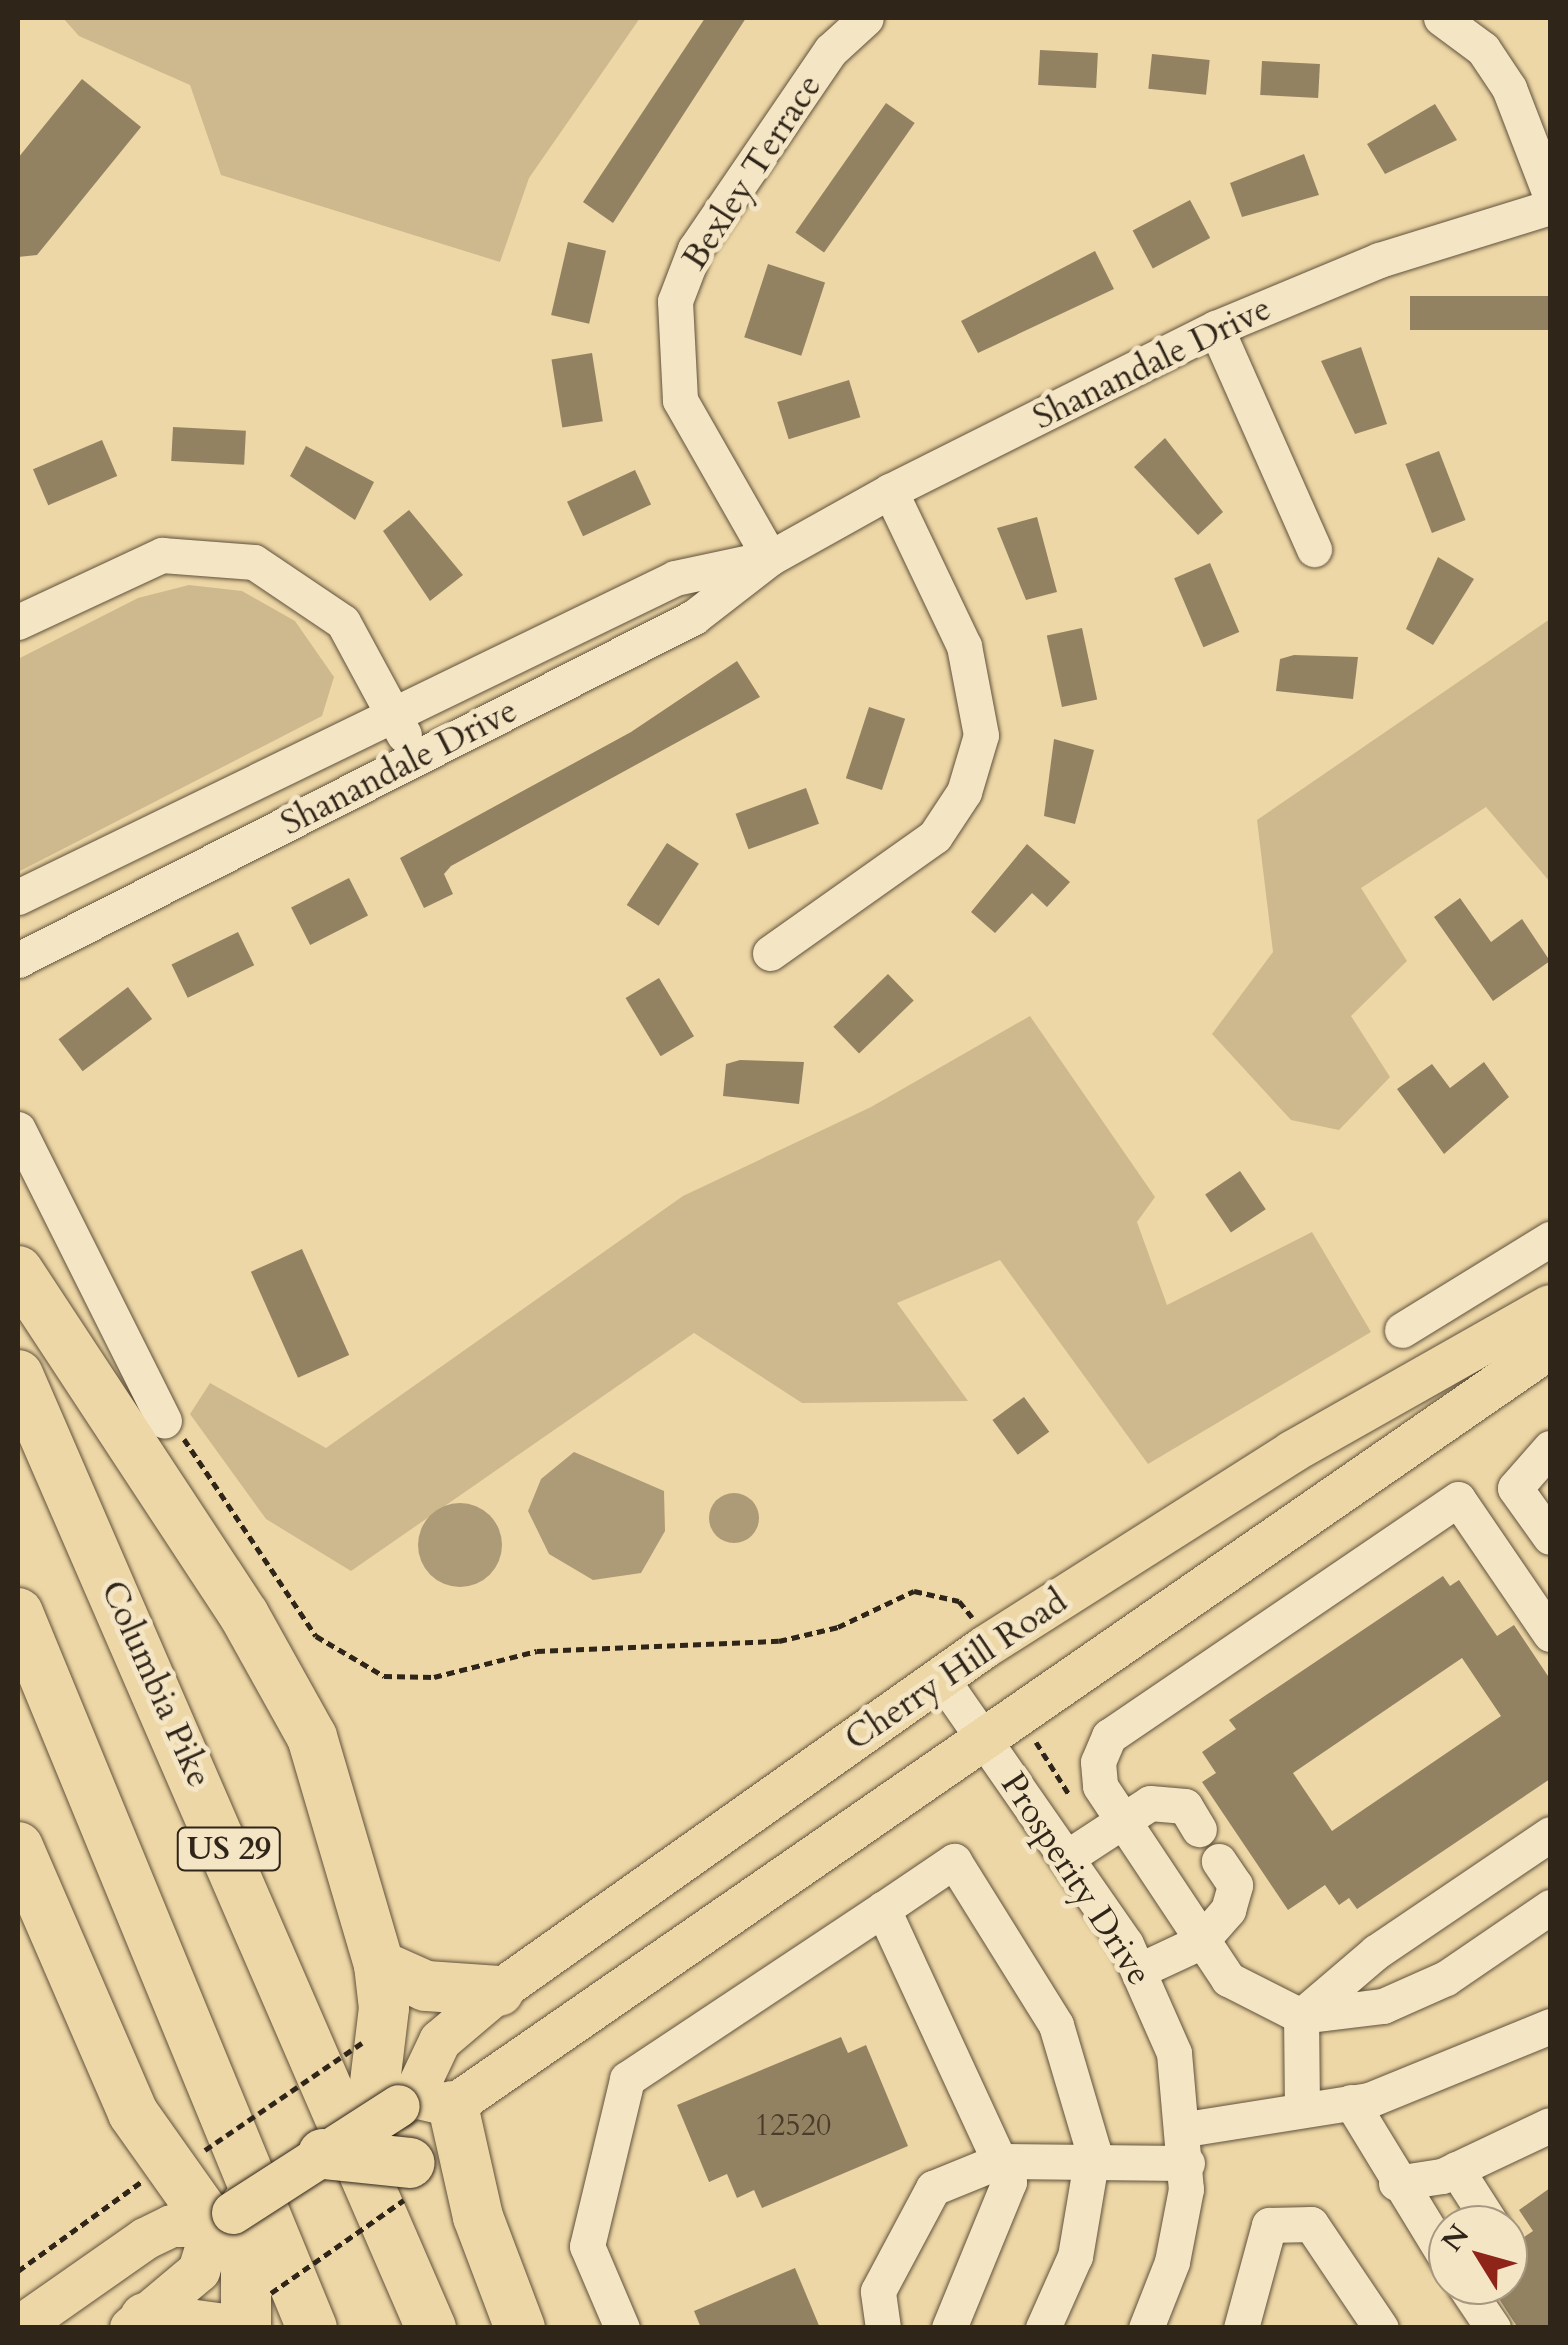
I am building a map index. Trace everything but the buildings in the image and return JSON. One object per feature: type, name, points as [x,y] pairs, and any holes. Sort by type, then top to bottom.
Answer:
[{"type":"highway","points":[[18,1272],[295,1706],[341,1820],[379,1966],[372,2048],[478,2217],[520,2328]]},
{"type":"highway","name":"Columbia Pike","points":[[18,1375],[431,2328]]},
{"type":"highway","name":"US 29","points":[[18,1613],[312,2328]]},
{"type":"highway","points":[[18,1848],[118,2080],[189,2159],[234,2220],[259,2310]]},
{"type":"highway","points":[[379,1966],[426,1986],[499,1991]]},
{"type":"highway","points":[[323,2154],[411,2179],[443,2174],[478,2217]]},
{"type":"highway","points":[[138,2323],[217,2328]]},
{"type":"main road","name":"Cherry Hill Road","points":[[409,2108],[440,2041],[499,1991],[941,1678],[1292,1452],[1550,1306]]},
{"type":"main road","name":"Cherry Hill Road","points":[[234,2220],[323,2154],[409,2108],[981,1736],[1550,1348]]},
{"type":"main road","points":[[138,2323],[199,2271],[234,2220]]},
{"type":"main road","points":[[18,2328],[145,2239],[234,2220]]},
{"type":"street","name":"Bexley Terrace","points":[[770,558],[680,400],[675,300],[706,234],[831,50],[866,18]]},
{"type":"street","points":[[1441,18],[1483,49],[1509,88],[1550,194]]},
{"type":"street","name":"Shanandale Drive","points":[[18,960],[694,617],[770,558],[890,491],[1216,328],[1379,260],[1550,207]]},
{"type":"street","points":[[1216,328],[1314,548]]},
{"type":"street","points":[[770,953],[935,836],[964,792],[981,735],[964,646],[890,491]]},
{"type":"street","points":[[18,622],[162,555],[254,562],[343,622],[416,758]]},
{"type":"street","name":"Shanandale Drive","points":[[18,897],[675,578],[770,558]]},
{"type":"street","points":[[18,1129],[164,1420]]},
{"type":"street","points":[[1402,1330],[1550,1239]]},
{"type":"street","points":[[1550,1448],[1515,1488],[1550,1537]]},
{"type":"street","points":[[1550,1634],[1458,1500],[1109,1736],[1100,1786],[1228,1979],[1301,2016],[1399,1999],[1550,1908]]},
{"type":"street","name":"Prosperity Drive","points":[[941,1678],[1140,1970],[1174,2053],[1187,2146],[1177,2244],[1146,2328]]},
{"type":"street","points":[[1066,1858],[1122,1817],[1150,1802],[1185,1806],[1200,1829]]},
{"type":"street","points":[[1301,2016],[1376,1952],[1550,1834]]},
{"type":"street","points":[[622,2328],[587,2246],[627,2079],[954,1861],[1056,2024],[1093,2163],[1075,2256],[1043,2328]]},
{"type":"street","points":[[1140,1970],[1200,1942],[1228,1910],[1235,1885],[1220,1861]]},
{"type":"street","points":[[884,1910],[1009,2182],[1003,2210],[949,2328]]},
{"type":"street","points":[[1301,2016],[1302,2110]]},
{"type":"street","points":[[883,2328],[878,2291],[919,2204],[933,2188],[1000,2161],[1093,2163],[1187,2146],[1302,2110],[1352,2102],[1550,2026]]},
{"type":"street","points":[[1352,2102],[1396,2183],[1428,2230]]},
{"type":"street","points":[[1396,2183],[1456,2169],[1550,2125]]},
{"type":"street","points":[[1456,2169],[1479,2205]]},
{"type":"street","points":[[1241,2328],[1269,2225],[1311,2224],[1381,2328]]},
{"type":"street","points":[[1477,2305],[1493,2328]]},
{"type":"path","points":[[164,1420],[316,1636],[384,1676],[434,1677],[536,1650],[779,1641],[864,1618],[914,1591],[959,1601],[972,1615]]},
{"type":"path","points":[[18,2272],[189,2159],[372,2048]]},
{"type":"path","points":[[259,2310],[411,2179]]},
{"type":"shaded area","points":[[63,18],[640,18],[529,178],[500,262],[221,175],[190,85],[79,36]]},
{"type":"shaded area","points":[[189,585],[242,591],[295,621],[334,677],[322,716],[18,872],[18,659],[138,598]]},
{"type":"shaded area","points":[[1550,619],[1550,882],[1486,807],[1361,888],[1407,961],[1351,1016],[1390,1077],[1339,1130],[1291,1120],[1212,1034],[1273,952],[1257,820]]},
{"type":"shaded area","points":[[1030,1016],[1155,1197],[1137,1222],[1167,1305],[1312,1232],[1371,1332],[1148,1464],[1000,1260],[897,1303],[968,1401],[802,1403],[694,1333],[351,1571],[266,1519],[190,1414],[210,1383],[326,1448],[683,1196],[871,1107]]},
{"type":"shaded area","points":[[574,1452],[664,1491],[665,1531],[641,1573],[593,1580],[549,1554],[528,1511],[541,1479]]},
{"type":"shaded area","points":[[734,1493],[752,1500],[759,1518],[752,1536],[734,1543],[716,1536],[709,1518],[716,1500]]},
{"type":"shaded area","points":[[460,1503],[476,1506],[490,1515],[499,1529],[499,1561],[490,1575],[476,1584],[460,1587],[444,1584],[430,1575],[421,1561],[418,1545],[421,1529],[430,1515],[444,1506]]}]
